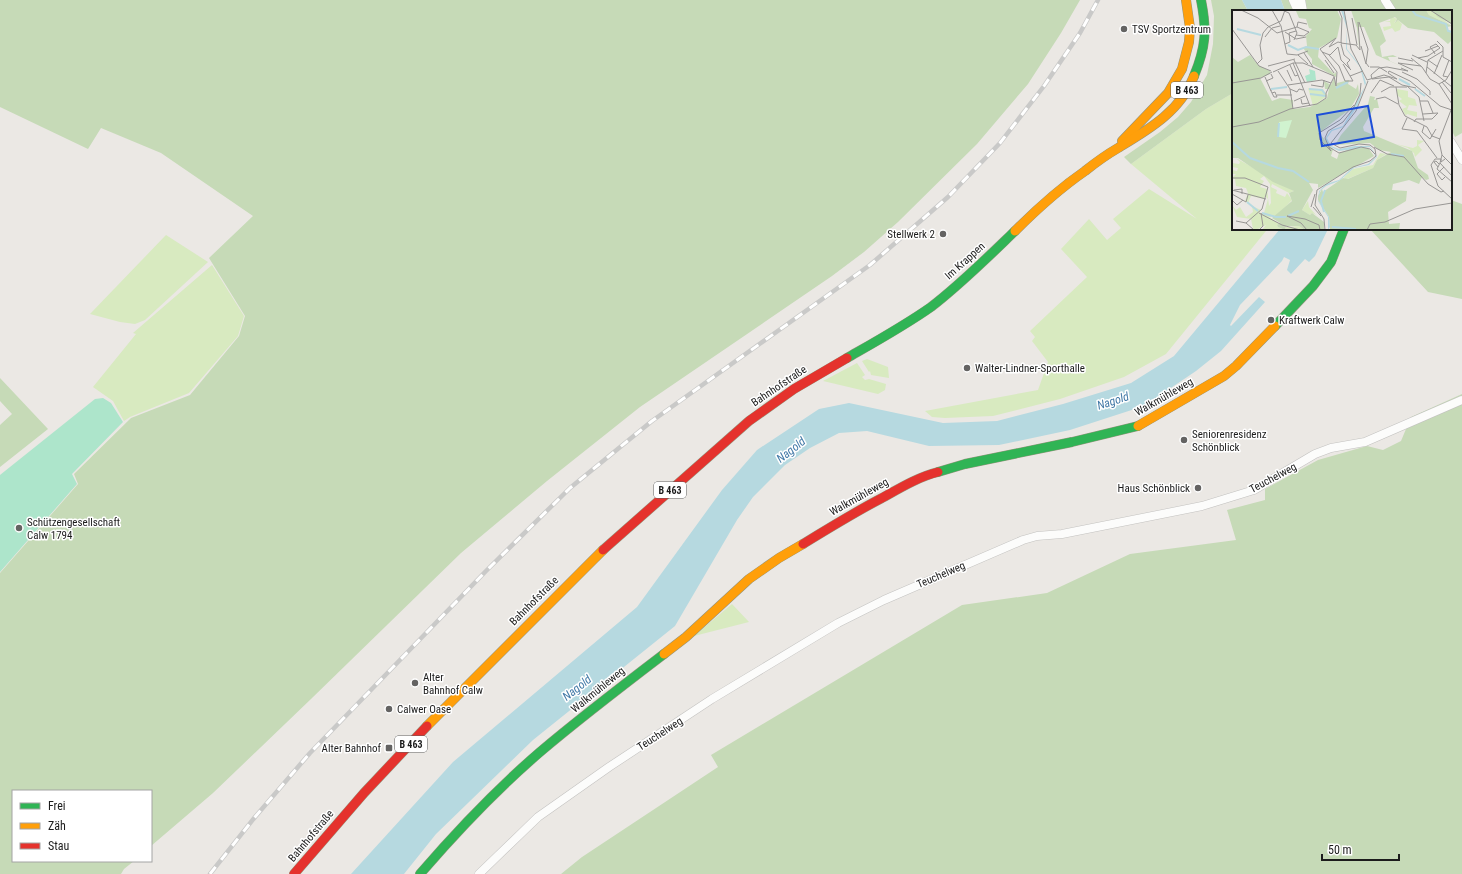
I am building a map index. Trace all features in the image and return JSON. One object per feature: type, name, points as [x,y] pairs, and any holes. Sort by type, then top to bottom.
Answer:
[{"type":"main road","name":"Im Krappen","points":[[1116,149],[1138,123],[1160,104],[1173,86],[1184,65],[1190,43],[1190,24],[1186,0]]},
{"type":"main road","name":"Im Krappen","points":[[819,375],[889,334],[930,307],[970,274],[1051,196],[1084,171],[1116,149],[1144,133],[1165,117],[1183,98],[1193,80],[1200,62],[1205,40],[1205,20],[1202,0]]},
{"type":"main road","name":"Walkmühleweg","points":[[420,874],[488,801],[539,753],[625,683],[686,637],[749,579],[779,558],[892,492],[930,474],[965,464],[1072,442],[1139,426],[1224,376],[1236,366],[1313,286],[1331,262],[1344,230]]},
{"type":"main road","name":"Bahnhofstraße","points":[[294,874],[369,787],[444,708],[602,551],[750,421],[794,389],[819,375]]},
{"type":"street","points":[[1293,0],[1298,10]]},
{"type":"street","points":[[1301,0],[1304,10]]},
{"type":"street","points":[[1385,0],[1391,10]]},
{"type":"street","points":[[1452,144],[1462,160]]},
{"type":"street","name":"Teuchelweg","points":[[478,874],[538,817],[609,767],[712,699],[838,623],[884,600],[1023,540],[1038,536],[1062,534],[1202,506],[1254,490],[1315,454],[1331,448],[1365,442],[1462,400]]},
{"type":"green space","points":[[0,0],[1080,0],[1061,33],[1028,84],[977,144],[898,222],[864,252],[832,276],[640,407],[547,481],[461,553],[213,793],[152,845],[152,790],[12,790],[12,862],[133,862],[124,869],[121,874],[0,874],[0,573],[78,484],[74,474],[131,418],[190,395],[239,336],[245,316],[209,258],[253,216],[161,153],[101,128],[88,149],[0,107]]},
{"type":"green space","points":[[1211,0],[1242,0],[1247,10],[1232,10],[1232,94],[1206,109],[1131,164],[1124,157],[1160,132],[1178,117],[1191,102],[1207,75],[1213,44],[1214,16]]},
{"type":"green space","points":[[1281,0],[1462,0],[1462,133],[1455,137],[1452,131],[1452,10],[1285,10]]},
{"type":"green space","points":[[1232,94],[1232,230],[1268,230],[1266,231],[1166,354],[1124,377],[1060,399],[993,416],[945,418],[932,417],[925,411],[1038,390],[1048,362],[1032,341],[1035,337],[1030,331],[1087,277],[1061,249],[1089,219],[1107,240],[1121,228],[1113,219],[1149,189],[1197,219],[1131,164],[1206,109]]},
{"type":"green space","points":[[1452,200],[1462,204],[1462,299],[1428,292],[1371,230],[1452,230]]},
{"type":"green space","points":[[166,235],[208,262],[145,320],[135,324],[120,322],[90,314]]},
{"type":"green space","points":[[212,265],[244,316],[238,336],[189,393],[130,417],[124,421],[113,401],[93,387],[136,334],[133,333]]},
{"type":"green space","points":[[867,359],[888,367],[889,378],[871,375],[870,371],[869,372],[862,361]]},
{"type":"green space","points":[[857,363],[865,375],[862,377],[865,380],[869,379],[886,384],[885,390],[878,394],[823,381]]},
{"type":"green space","points":[[0,378],[48,429],[0,467],[0,425],[12,414],[0,401]]},
{"type":"green space","points":[[1462,394],[1462,874],[561,874],[582,857],[718,767],[711,755],[962,605],[1047,593],[1130,554],[1236,540],[1227,510],[1265,500],[1265,489],[1318,460],[1367,446],[1383,450],[1401,441],[1411,417]]},
{"type":"green space","name":"Schützengesellschaft Calw 1794","points":[[103,398],[111,403],[123,422],[72,474],[77,484],[0,572],[0,475],[95,399]]},
{"type":"green space","points":[[732,604],[749,622],[694,636]]},
{"type":"water","points":[[1242,0],[1281,0],[1285,10],[1247,10]]},
{"type":"water","name":"Nagold","points":[[1279,230],[1328,230],[1315,256],[1309,262],[1305,259],[1291,274],[1287,270],[1290,260],[1284,257],[1282,261],[1240,305],[1230,325],[1231,326],[1259,297],[1265,302],[1221,351],[1196,371],[1144,406],[1070,430],[999,445],[929,446],[867,431],[839,433],[810,448],[785,465],[753,497],[737,520],[675,626],[533,740],[436,834],[404,874],[351,874],[453,762],[637,607],[722,490],[757,450],[819,409],[849,403],[943,423],[997,421],[1063,404],[1131,383],[1174,356]]},
{"type":"railway","points":[[210,874],[255,817],[310,753],[486,571],[570,488],[652,421],[870,265],[948,197],[1000,143],[1044,86],[1080,33],[1098,0]]},
{"type":"traffic: fast","points":[[1194,76],[1201,56],[1205,30],[1201,0]]},
{"type":"traffic: fast","points":[[1275,326],[1313,286],[1331,262],[1344,230]]},
{"type":"traffic: fast","points":[[847,358],[931,307],[964,280],[1015,231]]},
{"type":"traffic: fast","points":[[938,472],[965,464],[1072,442],[1138,426]]},
{"type":"traffic: fast","points":[[420,874],[448,842],[524,766],[586,714],[664,654]]},
{"type":"traffic: slow","points":[[1122,141],[1168,93],[1182,69],[1189,42],[1190,28],[1186,0]]},
{"type":"traffic: slow","points":[[1015,231],[1066,185],[1101,159],[1152,127],[1181,99],[1194,76]]},
{"type":"traffic: slow","points":[[1138,426],[1224,376],[1236,366],[1275,326]]},
{"type":"traffic: slow","points":[[664,654],[686,637],[749,579],[779,558],[803,544]]},
{"type":"traffic: slow","points":[[427,726],[603,550]]},
{"type":"traffic: jam","points":[[603,550],[749,421],[794,389],[847,358]]},
{"type":"traffic: jam","points":[[803,544],[852,514],[902,487],[938,472]]},
{"type":"traffic: jam","points":[[294,874],[364,793],[427,726]]},
{"type":"place","name":"TSV Sportzentrum","points":[[1124,29]]},
{"type":"place","name":"Stellwerk 2","points":[[943,234]]},
{"type":"place","name":"Kraftwerk Calw","points":[[1271,320]]},
{"type":"place","name":"Walter-Lindner-Sporthalle","points":[[967,368]]},
{"type":"place","name":"Seniorenresidenz Schönblick","points":[[1184,440]]},
{"type":"place","name":"Haus Schönblick","points":[[1198,488]]},
{"type":"place","name":"Schützengesellschaft Calw 1794","points":[[19,528]]},
{"type":"place","name":"Alter Bahnhof Calw","points":[[415,683]]},
{"type":"place","name":"Calwer Oase","points":[[389,709]]},
{"type":"place","name":"Alter Bahnhof","points":[[389,748]]}]
